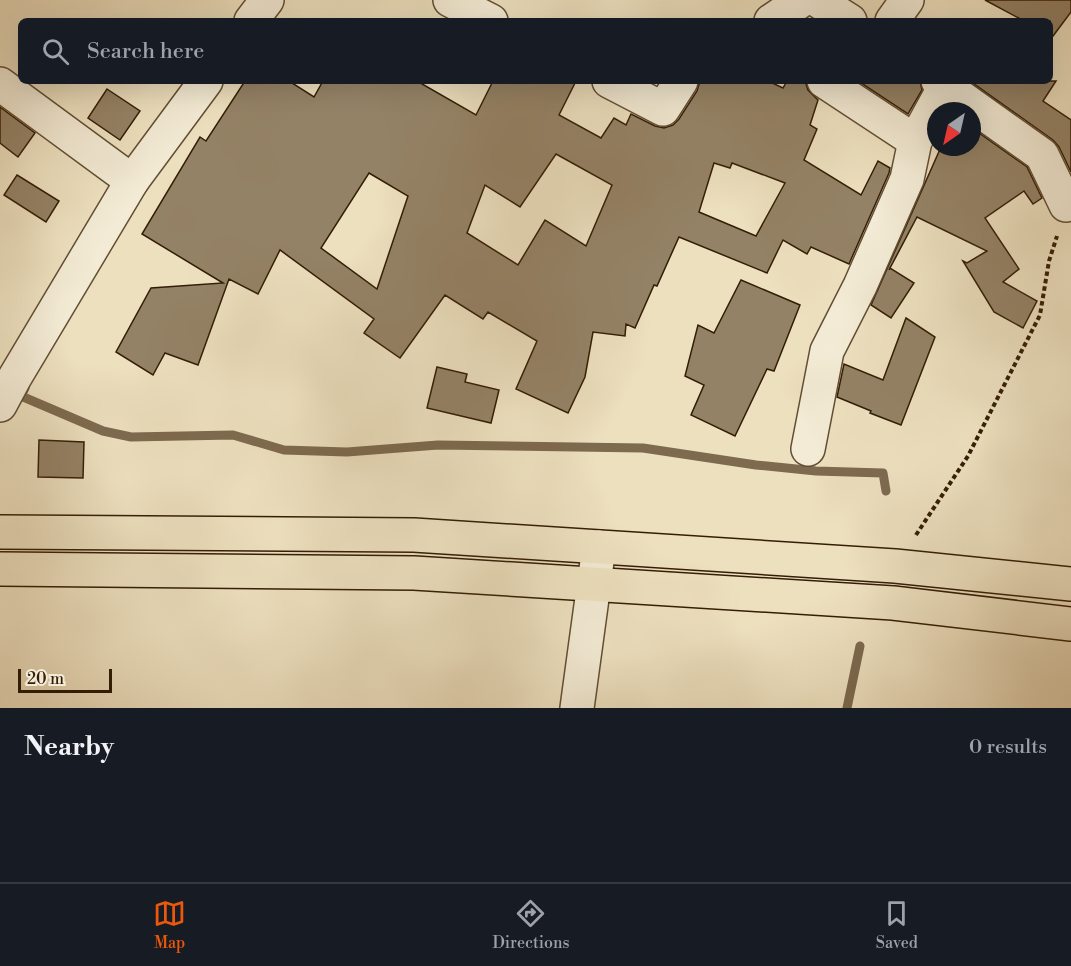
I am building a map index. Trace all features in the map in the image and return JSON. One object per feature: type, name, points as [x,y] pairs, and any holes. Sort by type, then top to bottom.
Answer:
[{"type":"main road","points":[[0,532],[414,535],[895,566],[1071,584]]},
{"type":"main road","points":[[0,569],[414,573],[893,603],[1071,624]]},
{"type":"street","points":[[253,18],[267,0]]},
{"type":"street","points":[[450,0],[485,18]]},
{"type":"street","points":[[775,18],[802,0]]},
{"type":"street","points":[[817,0],[845,18]]},
{"type":"street","points":[[894,18],[907,0]]},
{"type":"street","points":[[0,84],[132,181]]},
{"type":"street","points":[[0,405],[132,181],[204,84]]},
{"type":"street","points":[[615,84],[663,109],[679,84]]},
{"type":"street","points":[[829,84],[915,141]]},
{"type":"street","points":[[808,449],[827,351],[860,286],[907,179],[915,141],[942,84],[1042,155],[1066,205]]},
{"type":"street","points":[[577,708],[600,547]]},
{"type":"path","points":[[895,566],[968,456],[1040,315],[1049,261],[1066,205]]},
{"type":"building","points":[[985,0],[1071,0],[1071,12],[1053,36],[1053,18],[1018,18]]},
{"type":"building","points":[[1053,81],[1056,81],[1043,101],[1071,120],[1071,172],[1053,140],[974,84],[1053,84]]},
{"type":"building","points":[[243,84],[294,84],[314,97],[321,84],[422,84],[476,115],[492,84],[574,84],[559,115],[601,138],[614,118],[626,125],[631,114],[655,126],[664,128],[673,125],[697,91],[699,84],[774,84],[783,88],[785,84],[806,84],[808,90],[818,100],[810,125],[817,129],[804,160],[861,195],[878,161],[890,168],[849,264],[811,247],[807,254],[783,240],[767,273],[679,237],[635,328],[626,324],[625,336],[593,332],[585,377],[568,413],[516,389],[537,341],[488,312],[483,319],[445,295],[400,358],[364,333],[374,319],[280,250],[258,294],[229,279],[198,365],[165,353],[153,375],[116,352],[151,288],[223,283],[142,234],[200,137],[206,141]],"holes":[[[556,154],[612,185],[586,246],[545,220],[518,265],[467,233],[485,185],[520,207]],[[714,163],[730,168],[732,163],[785,183],[756,236],[699,212]],[[369,173],[408,196],[377,289],[321,248]]]},
{"type":"building","points":[[863,84],[921,84],[922,90],[908,114]]},
{"type":"building","points":[[107,89],[140,111],[120,140],[88,118]]},
{"type":"building","points":[[0,107],[35,133],[18,157],[0,143]]},
{"type":"building","points":[[981,134],[1027,167],[1042,198],[1033,204],[1024,191],[985,218],[1019,269],[1003,282],[1037,301],[1023,328],[994,312],[963,261],[967,263],[987,251],[917,217],[890,268],[914,283],[891,318],[871,305],[937,156],[981,156]]},
{"type":"building","points":[[17,175],[59,201],[46,222],[4,195]]},
{"type":"building","points":[[741,280],[800,305],[774,371],[767,369],[735,436],[691,415],[704,385],[685,376],[698,325],[714,333]]},
{"type":"building","points":[[906,318],[935,337],[901,425],[837,397],[844,364],[883,380]]},
{"type":"building","points":[[437,367],[467,374],[465,382],[499,390],[491,423],[427,408]]},
{"type":"building","points":[[39,440],[84,442],[83,478],[38,477]]},
{"type":"waterway","points":[[25,388],[21,396],[103,431],[131,437],[233,435],[284,450],[347,452],[438,445],[643,448],[756,465],[816,471],[883,473],[886,491]]},
{"type":"waterway","points":[[847,708],[860,646]]}]
